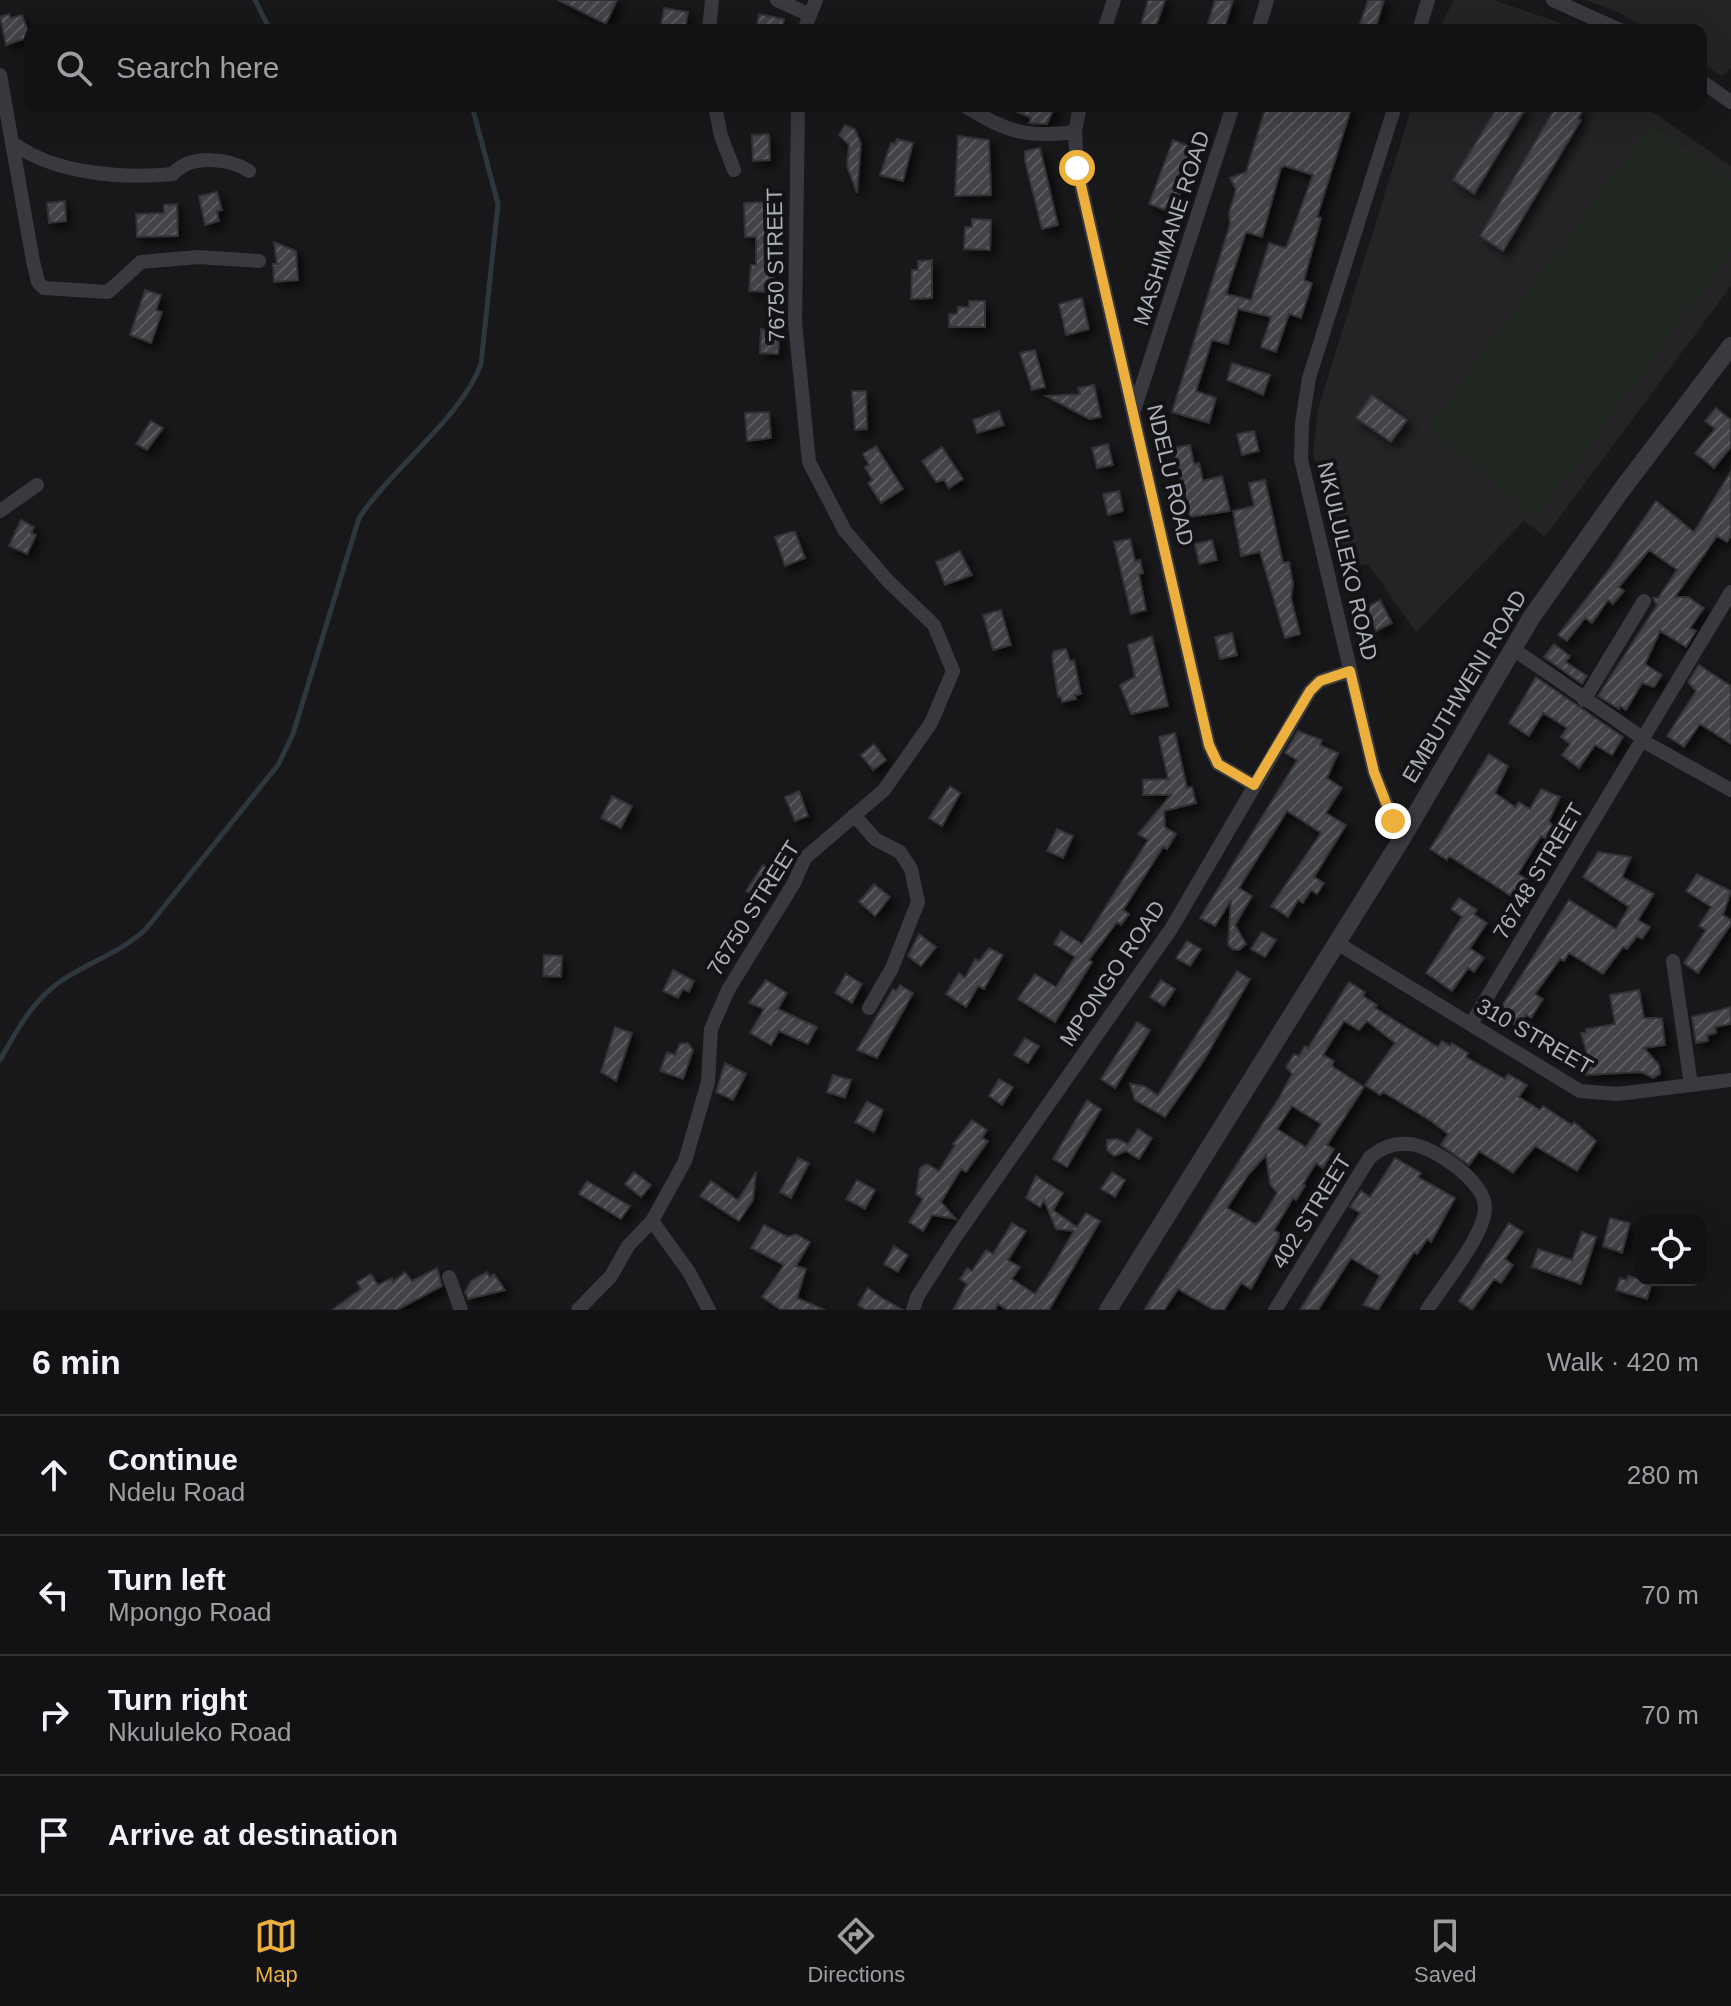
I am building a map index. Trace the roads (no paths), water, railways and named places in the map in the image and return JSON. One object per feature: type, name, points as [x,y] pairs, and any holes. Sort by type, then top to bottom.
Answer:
[{"type":"street","points":[[710,24],[712,0]]},
{"type":"street","points":[[777,0],[808,14]]},
{"type":"street","points":[[806,24],[816,0]]},
{"type":"street","points":[[1106,24],[1114,0]]},
{"type":"street","points":[[1260,24],[1267,0]]},
{"type":"street","points":[[1421,24],[1428,0]]},
{"type":"street","points":[[1553,0],[1607,24]]},
{"type":"street","points":[[0,75],[33,261],[38,282],[44,288],[108,292],[141,262],[198,257],[259,261]]},
{"type":"street","points":[[1707,85],[1731,102]]},
{"type":"street","points":[[716,112],[721,136],[734,170]]},
{"type":"street","name":"76750 STREET","points":[[578,1310],[611,1276],[628,1246],[652,1221],[685,1161],[708,1082],[711,1029],[728,990],[794,883],[805,858],[884,790],[931,723],[953,671],[934,625],[888,581],[845,531],[809,462],[795,323],[798,112]]},
{"type":"street","points":[[976,112],[1011,132],[1049,135],[1075,132]]},
{"type":"street","name":"NDELU ROAD","points":[[1079,112],[1075,132],[1077,168],[1209,745],[1218,764],[1254,785]]},
{"type":"street","name":"MASHIMANE ROAD","points":[[1134,410],[1231,112]]},
{"type":"street","name":"NKULULEKO ROAD","points":[[1393,112],[1309,378],[1302,423],[1301,459],[1374,772],[1401,840]]},
{"type":"street","points":[[13,143],[26,152],[76,168],[140,177],[173,174],[179,166],[212,161],[236,162],[249,171]]},
{"type":"street","name":"EMBUTHWENI ROAD","points":[[1108,1310],[1401,840],[1513,649],[1620,492],[1731,346]]},
{"type":"street","points":[[0,511],[37,485]]},
{"type":"street","name":"76748 STREET","points":[[1471,1024],[1643,740],[1687,660],[1731,592]]},
{"type":"street","points":[[1584,700],[1644,601]]},
{"type":"street","points":[[1513,649],[1643,740],[1731,790]]},
{"type":"street","name":"MPONGO ROAD","points":[[913,1310],[917,1297],[954,1239],[1171,929],[1310,691],[1320,681],[1350,671]]},
{"type":"street","points":[[854,815],[875,839],[900,852],[911,869],[918,902],[892,968],[869,1008]]},
{"type":"street","name":"310 STREET","points":[[1337,943],[1580,1091],[1618,1094],[1731,1080]]},
{"type":"street","points":[[1673,961],[1691,1085]]},
{"type":"street","name":"402 STREET","points":[[1275,1310],[1370,1157],[1394,1144],[1412,1144],[1450,1163],[1482,1192],[1486,1208],[1480,1227],[1427,1310]]},
{"type":"street","points":[[652,1221],[689,1272],[709,1310]]},
{"type":"street","points":[[449,1277],[461,1310]]},
{"type":"waterway","points":[[255,0],[267,24]]},
{"type":"waterway","points":[[0,1060],[26,1017],[51,989],[126,945],[146,929],[278,765],[293,734],[359,518],[389,480],[443,423],[472,384],[481,364],[498,204],[474,112]]}]
